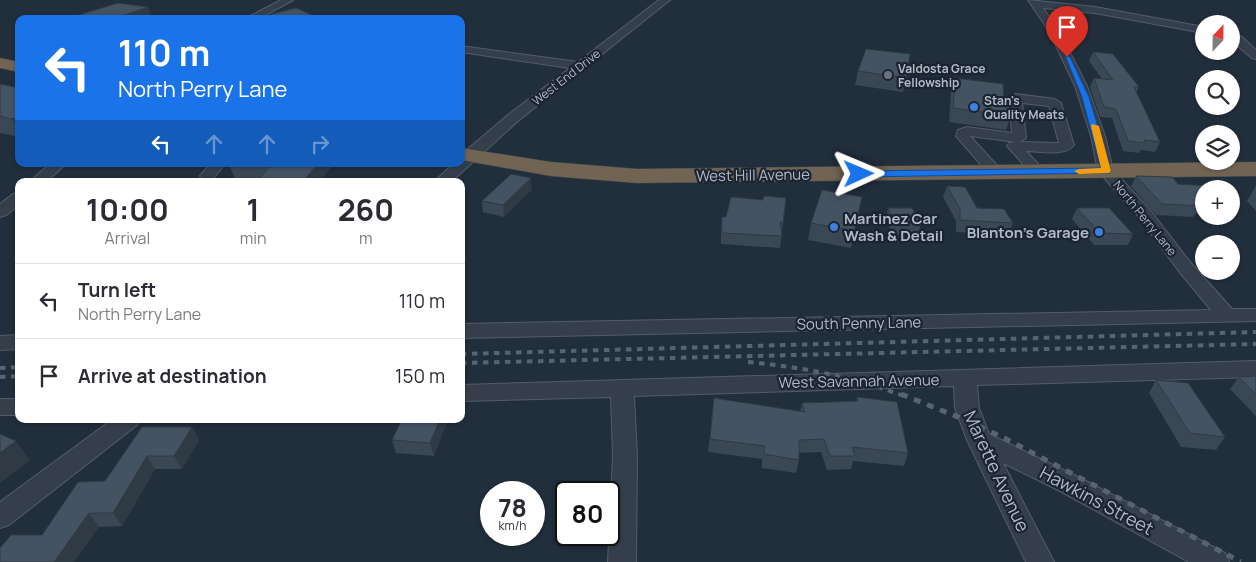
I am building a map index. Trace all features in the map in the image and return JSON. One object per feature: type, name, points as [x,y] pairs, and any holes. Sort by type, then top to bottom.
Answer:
[{"type":"highway","points":[[0,63],[15,66]]},
{"type":"highway","name":"West Hill Avenue","points":[[465,159],[637,176],[1256,169]]},
{"type":"street","points":[[258,15],[288,0]]},
{"type":"street","name":"West End Drive","points":[[465,157],[665,0]]},
{"type":"street","points":[[1034,2],[1096,10],[1195,28]]},
{"type":"street","name":"North Perry Lane","points":[[1034,2],[1060,42],[1082,86],[1106,171],[1144,213],[1184,266],[1227,316]]},
{"type":"street","points":[[1240,41],[1256,56]]},
{"type":"street","points":[[465,50],[579,66]]},
{"type":"street","points":[[1038,172],[1016,142],[1015,98],[1089,108]]},
{"type":"street","points":[[995,172],[963,134],[967,131],[1016,142],[1064,148],[1067,146],[1055,103]]},
{"type":"street","points":[[42,178],[55,167]]},
{"type":"street","points":[[208,176],[216,167]]},
{"type":"street","name":"West End Drive","points":[[445,178],[455,167]]},
{"type":"street","points":[[0,212],[15,199]]},
{"type":"street","name":"South Penny Lane","points":[[465,330],[1256,314]]},
{"type":"street","points":[[0,343],[15,342]]},
{"type":"street","name":"West Savannah Avenue","points":[[465,392],[1256,369]]},
{"type":"street","name":"Marette Avenue","points":[[965,378],[967,408],[979,440],[1040,562]]},
{"type":"street","points":[[622,387],[625,456],[622,562]]},
{"type":"street","points":[[0,407],[15,407]]},
{"type":"street","points":[[0,517],[124,423]]},
{"type":"street","name":"Hawkins Street","points":[[979,440],[1069,484],[1215,562]]},
{"type":"building","points":[[118,3],[148,7],[125,15],[79,15]]},
{"type":"building","points":[[296,8],[312,15],[268,15]]},
{"type":"building","points":[[866,49],[910,54],[906,78],[858,71]]},
{"type":"building","points":[[1093,52],[1113,54],[1139,87],[1134,87],[1160,142],[1128,141],[1116,109],[1104,107],[1094,78],[1113,80]]},
{"type":"building","points":[[955,78],[1003,84],[1004,102],[1010,103],[1011,116],[953,108]]},
{"type":"building","points":[[0,84],[15,87],[15,118],[0,116]]},
{"type":"building","points":[[269,167],[315,167],[306,178],[260,178]]},
{"type":"building","points":[[511,174],[531,178],[503,205],[482,201]]},
{"type":"building","points":[[1136,176],[1172,177],[1178,184],[1195,185],[1195,206],[1162,204]]},
{"type":"building","points":[[947,186],[965,187],[977,208],[1004,209],[1013,223],[960,220],[960,209]]},
{"type":"building","points":[[822,190],[862,197],[854,231],[811,223]]},
{"type":"building","points":[[764,196],[786,198],[783,223],[780,222],[782,236],[722,233],[722,217],[726,217],[731,197],[763,200]]},
{"type":"building","points":[[888,208],[912,208],[921,223],[896,223]]},
{"type":"building","points":[[1077,208],[1109,208],[1133,234],[1100,233]]},
{"type":"building","points":[[1256,376],[1256,394],[1239,377]]},
{"type":"building","points":[[1156,380],[1188,383],[1225,437],[1190,433]]},
{"type":"building","points":[[857,397],[897,402],[908,453],[852,447],[855,456],[830,456],[824,439],[799,440],[799,460],[764,454],[764,446],[710,439],[714,398],[805,412],[802,403],[858,401]]},
{"type":"building","points":[[400,423],[438,423],[430,443],[392,440]]},
{"type":"building","points":[[142,427],[192,427],[174,456],[147,456],[113,513],[89,513],[54,562],[0,562],[0,548],[11,535],[42,535],[78,482],[105,481]]},
{"type":"building","points":[[0,434],[16,441],[0,453]]},
{"type":"railway","points":[[465,354],[1256,332]]},
{"type":"railway","points":[[465,363],[1256,344]]},
{"type":"railway","points":[[748,362],[827,374],[866,383],[904,396]]},
{"type":"railway","points":[[0,368],[15,367]]},
{"type":"railway","points":[[0,377],[15,376]]},
{"type":"railway","points":[[901,394],[1004,438],[1241,562]]},
{"type":"slow traffic","points":[[1079,171],[1106,171],[1095,126]]},
{"type":"place","name":"Valdosta Grace Fellowship","points":[[888,75]]},
{"type":"place","name":"Stan's Quality Meats","points":[[974,107]]},
{"type":"place","name":"Martinez Car Wash & Detail","points":[[834,227]]},
{"type":"place","name":"Blanton's Garage","points":[[1099,232]]},
{"type":"route","points":[[859,174],[1106,171],[1086,97],[1067,57]]}]
